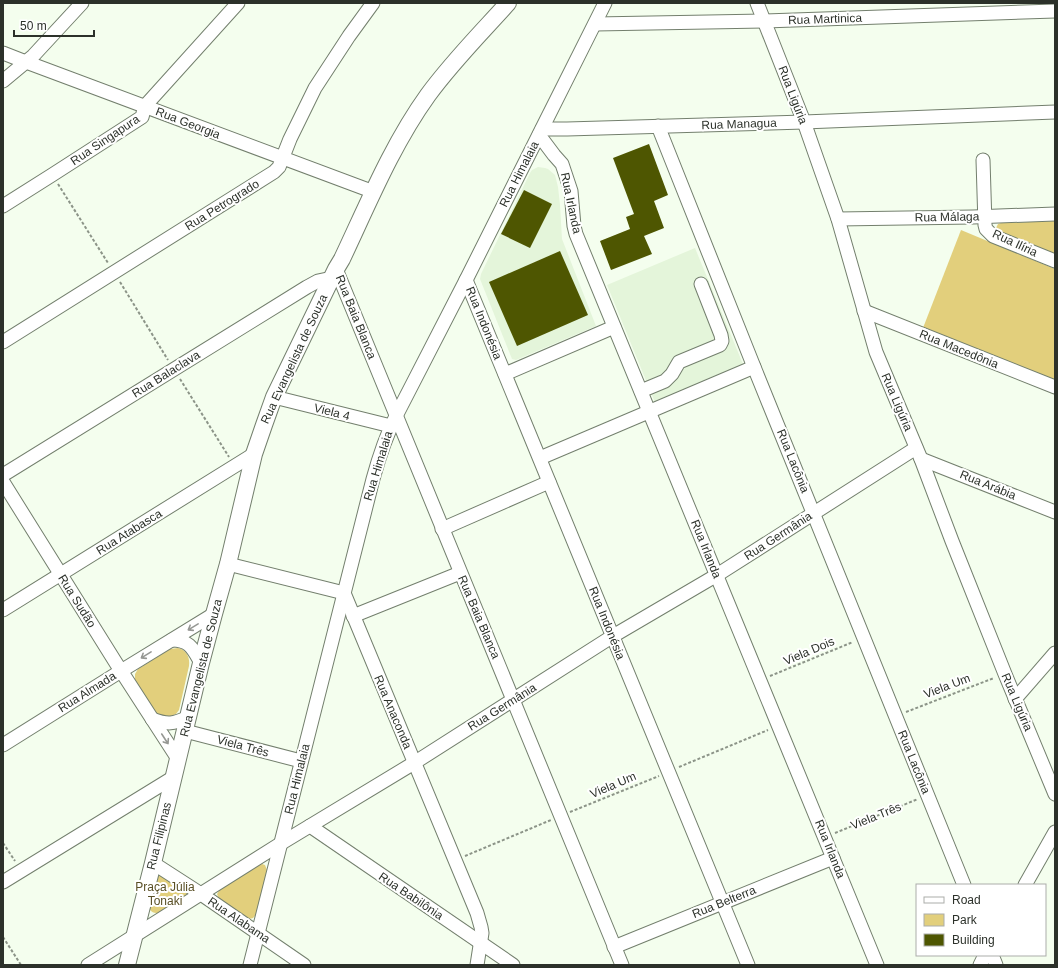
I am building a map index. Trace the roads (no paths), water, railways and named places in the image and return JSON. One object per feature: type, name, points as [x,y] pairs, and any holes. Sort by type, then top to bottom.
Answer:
[{"type":"main road","name":"Rua Evangelista de Souza","points":[[174,777],[214,614],[228,564],[254,454],[274,397],[399,142],[428,95],[464,51],[508,3]]},
{"type":"main road","name":"Rua Filipinas","points":[[127,965],[174,777]]},
{"type":"street","points":[[3,82],[26,62],[82,3]]},
{"type":"street","name":"Rua Singapura","points":[[3,206],[142,117],[145,106],[238,3]]},
{"type":"street","name":"Rua Petrogrado","points":[[3,342],[274,172],[279,167],[309,98],[349,36],[373,3]]},
{"type":"street","name":"Rua Himalaia","points":[[250,965],[372,479],[381,452],[393,421],[466,280],[605,3]]},
{"type":"street","name":"Rua Ligúria","points":[[757,3],[804,122],[838,219],[876,352],[919,453],[1005,674],[1055,794]]},
{"type":"street","name":"Rua Martinica","points":[[595,24],[765,21],[1055,11]]},
{"type":"street","name":"Rua Georgia","points":[[3,53],[374,192]]},
{"type":"street","name":"Rua Managua","points":[[541,132],[658,126],[1055,112]]},
{"type":"street","name":"Rua Lacônia","points":[[658,126],[964,884]]},
{"type":"street","name":"Rua Irlanda","points":[[541,132],[554,155],[562,164],[571,191],[576,234],[878,965]]},
{"type":"street","points":[[984,160],[984,216]]},
{"type":"street","name":"Rua Málaga","points":[[838,219],[1055,214]]},
{"type":"street","name":"Rua Ilíria","points":[[984,216],[986,229],[993,236],[1055,261]]},
{"type":"street","name":"Rua Balaclava","points":[[3,475],[318,281],[334,274]]},
{"type":"street","name":"Rua Baia Blanca","points":[[334,274],[393,421],[442,529],[514,700],[622,965]]},
{"type":"street","name":"Rua Indonésia","points":[[466,280],[748,965]]},
{"type":"street","points":[[641,391],[665,380],[672,374],[679,362],[720,345],[722,335],[701,284]]},
{"type":"street","name":"Rua Macedônia","points":[[864,311],[1055,387]]},
{"type":"street","points":[[505,374],[614,327]]},
{"type":"street","points":[[540,458],[754,367]]},
{"type":"street","name":"Viela 4","points":[[274,397],[393,421]]},
{"type":"street","name":"Rua Arábia","points":[[919,453],[1055,512]]},
{"type":"street","name":"Rua Germânia","points":[[88,965],[280,844],[414,763],[613,636],[717,575],[814,513],[919,453]]},
{"type":"street","name":"Rua Atabasca","points":[[3,610],[254,454]]},
{"type":"street","name":"Rua Sudão","points":[[3,482],[178,759]]},
{"type":"street","points":[[442,529],[549,482]]},
{"type":"street","points":[[228,564],[344,593]]},
{"type":"street","points":[[353,616],[460,573]]},
{"type":"street","name":"Rua Anaconda","points":[[344,593],[479,920],[482,933],[477,965]]},
{"type":"street","name":"Rua Almada","points":[[3,745],[214,614]]},
{"type":"street","points":[[172,640],[184,641],[188,644],[196,652],[202,663]]},
{"type":"street","points":[[1015,699],[1055,653]]},
{"type":"street","points":[[152,719],[168,724],[187,724]]},
{"type":"street","name":"Viela Três","points":[[187,724],[301,761]]},
{"type":"street","points":[[3,882],[174,777]]},
{"type":"street","points":[[149,793],[159,794],[165,799],[167,804]]},
{"type":"street","name":"Rua Babilônia","points":[[310,826],[513,965]]},
{"type":"street","points":[[1026,884],[1055,832]]},
{"type":"street","name":"Rua Belterra","points":[[614,947],[833,858]]},
{"type":"street","name":"Rua Alabama","points":[[153,863],[304,965]]},
{"type":"street","points":[[980,965],[984,956]]},
{"type":"park label","name":"Praça Júlia Tonaki","points":[[165,894]]}]
